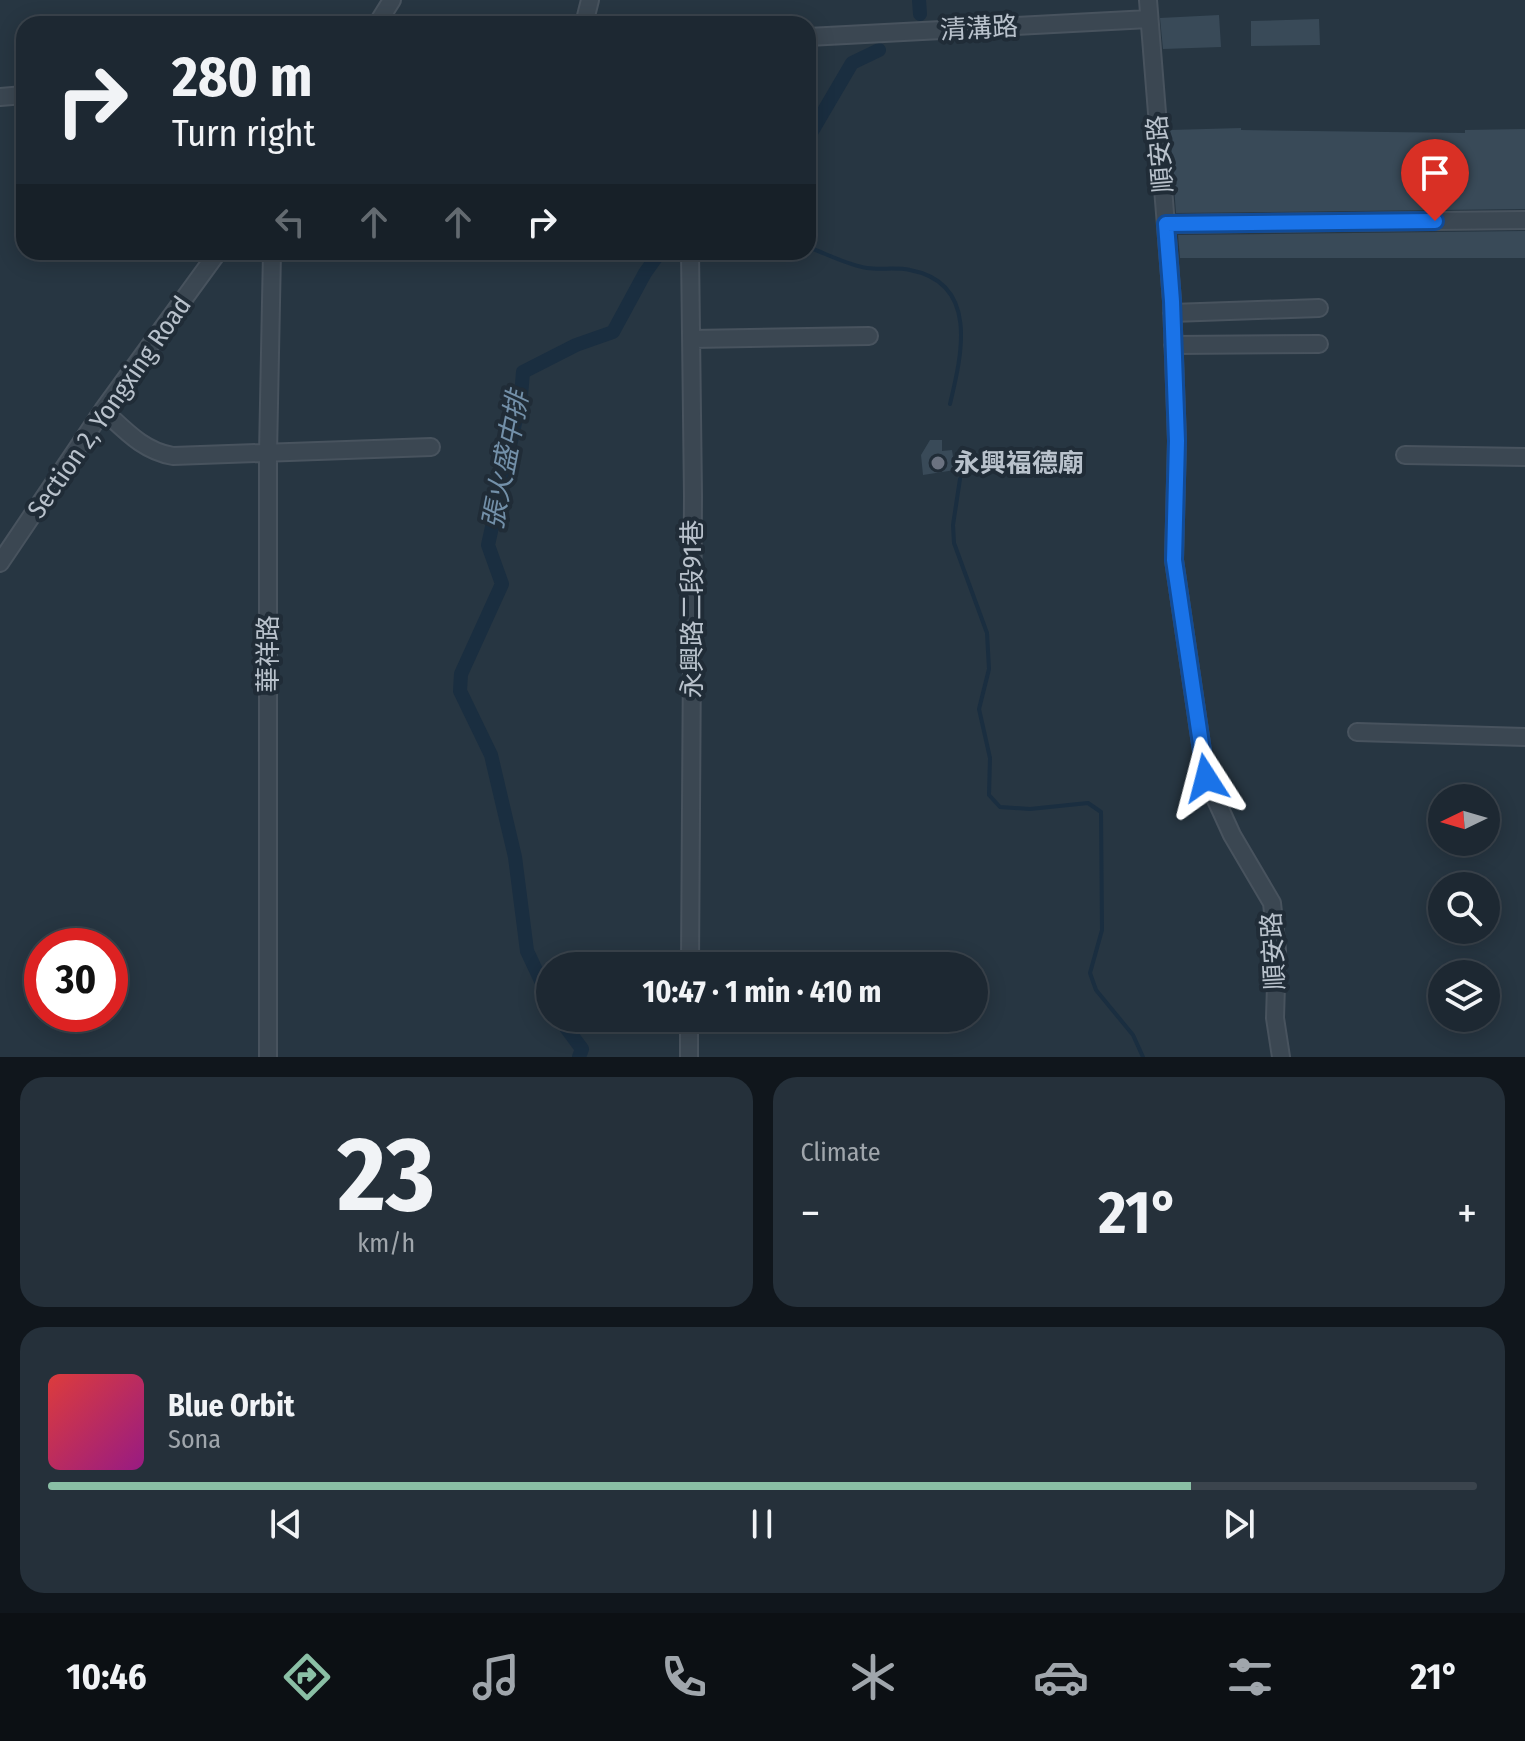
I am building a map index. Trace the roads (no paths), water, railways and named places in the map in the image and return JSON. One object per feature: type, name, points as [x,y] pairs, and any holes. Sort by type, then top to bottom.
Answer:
[{"type":"street","name":"順安路","points":[[1148,0],[1172,313],[1177,441],[1174,560],[1206,778],[1232,835],[1272,903],[1277,950],[1275,1018],[1281,1057]]},
{"type":"street","name":"清溝路","points":[[816,37],[1149,19]]},
{"type":"street","points":[[1166,224],[1525,220]]},
{"type":"street","name":"Section 2, Yongxing Road","points":[[0,563],[103,410],[212,260]]},
{"type":"street","name":"華祥路","points":[[268,1057],[268,454],[272,260]]},
{"type":"street","name":"永興路二段91巷","points":[[690,260],[690,952]]},
{"type":"street","points":[[1172,313],[1319,308]]},
{"type":"street","points":[[692,339],[869,336]]},
{"type":"street","points":[[1173,345],[1319,344]]},
{"type":"street","points":[[103,410],[134,439],[156,453],[173,456],[431,447]]},
{"type":"street","points":[[1405,455],[1525,457]]},
{"type":"street","points":[[1357,732],[1525,737]]},
{"type":"street","points":[[689,1032],[689,1057]]},
{"type":"waterway","points":[[919,0],[920,14]]},
{"type":"waterway","points":[[816,124],[852,63],[879,50]]},
{"type":"waterway","points":[[816,250],[860,267],[910,270],[932,277],[947,289],[956,305],[961,343],[950,404]]},
{"type":"waterway","name":"張火盛中排","points":[[536,970],[527,951],[515,857],[491,755],[460,691],[461,674],[502,584],[488,545],[521,396],[523,372],[576,345],[613,332],[654,260]]},
{"type":"waterway","points":[[960,479],[953,525],[954,543],[987,633],[989,669],[979,709],[990,758],[989,795],[1000,807],[1030,809],[1088,803],[1101,812],[1102,930],[1090,973],[1096,990],[1133,1035],[1143,1057]]},
{"type":"waterway","name":"張火盛中排","points":[[569,1032],[582,1049],[579,1057]]},
{"type":"place","name":"永興福德廟","points":[[938,463]]}]
